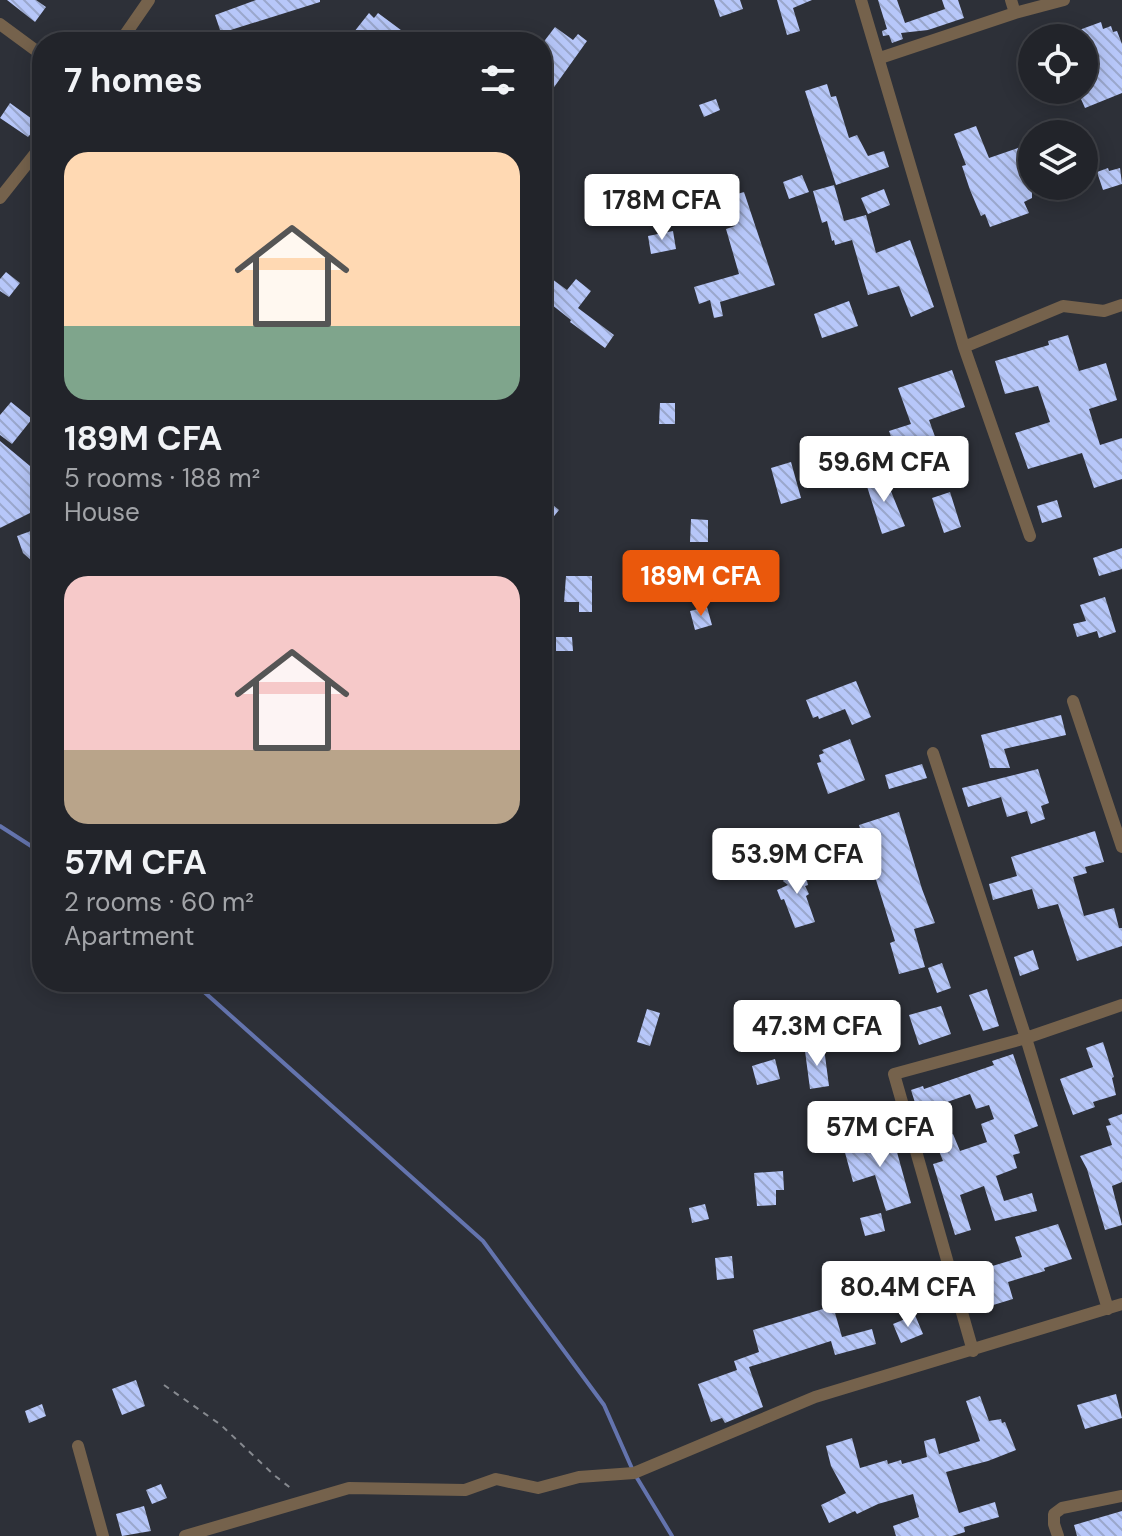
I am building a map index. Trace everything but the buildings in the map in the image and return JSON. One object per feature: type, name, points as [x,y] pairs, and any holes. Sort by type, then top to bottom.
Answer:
[{"type":"street","points":[[127,32],[149,0]]},
{"type":"street","points":[[861,0],[964,347],[1030,536]]},
{"type":"street","points":[[880,58],[1013,6],[1064,0]]},
{"type":"street","points":[[0,24],[32,48]]},
{"type":"street","points":[[0,198],[32,158]]},
{"type":"street","points":[[964,347],[1063,306],[1104,311],[1122,305]]},
{"type":"street","points":[[1073,701],[1122,847]]},
{"type":"street","points":[[933,753],[1026,1038],[1108,1309]]},
{"type":"street","points":[[973,1351],[894,1074],[1026,1038],[1122,1005]]},
{"type":"street","points":[[185,1536],[349,1488],[465,1490],[496,1479],[538,1488],[579,1477],[634,1473],[815,1397],[1122,1304]]},
{"type":"street","points":[[78,1446],[103,1536]]},
{"type":"street","points":[[1058,1536],[1054,1514],[1062,1508],[1122,1496]]},
{"type":"path","points":[[164,1385],[221,1425],[274,1475],[306,1500]]},
{"type":"waterway","points":[[0,826],[32,847]]},
{"type":"waterway","points":[[204,992],[483,1241],[604,1405],[634,1473],[672,1536]]}]
